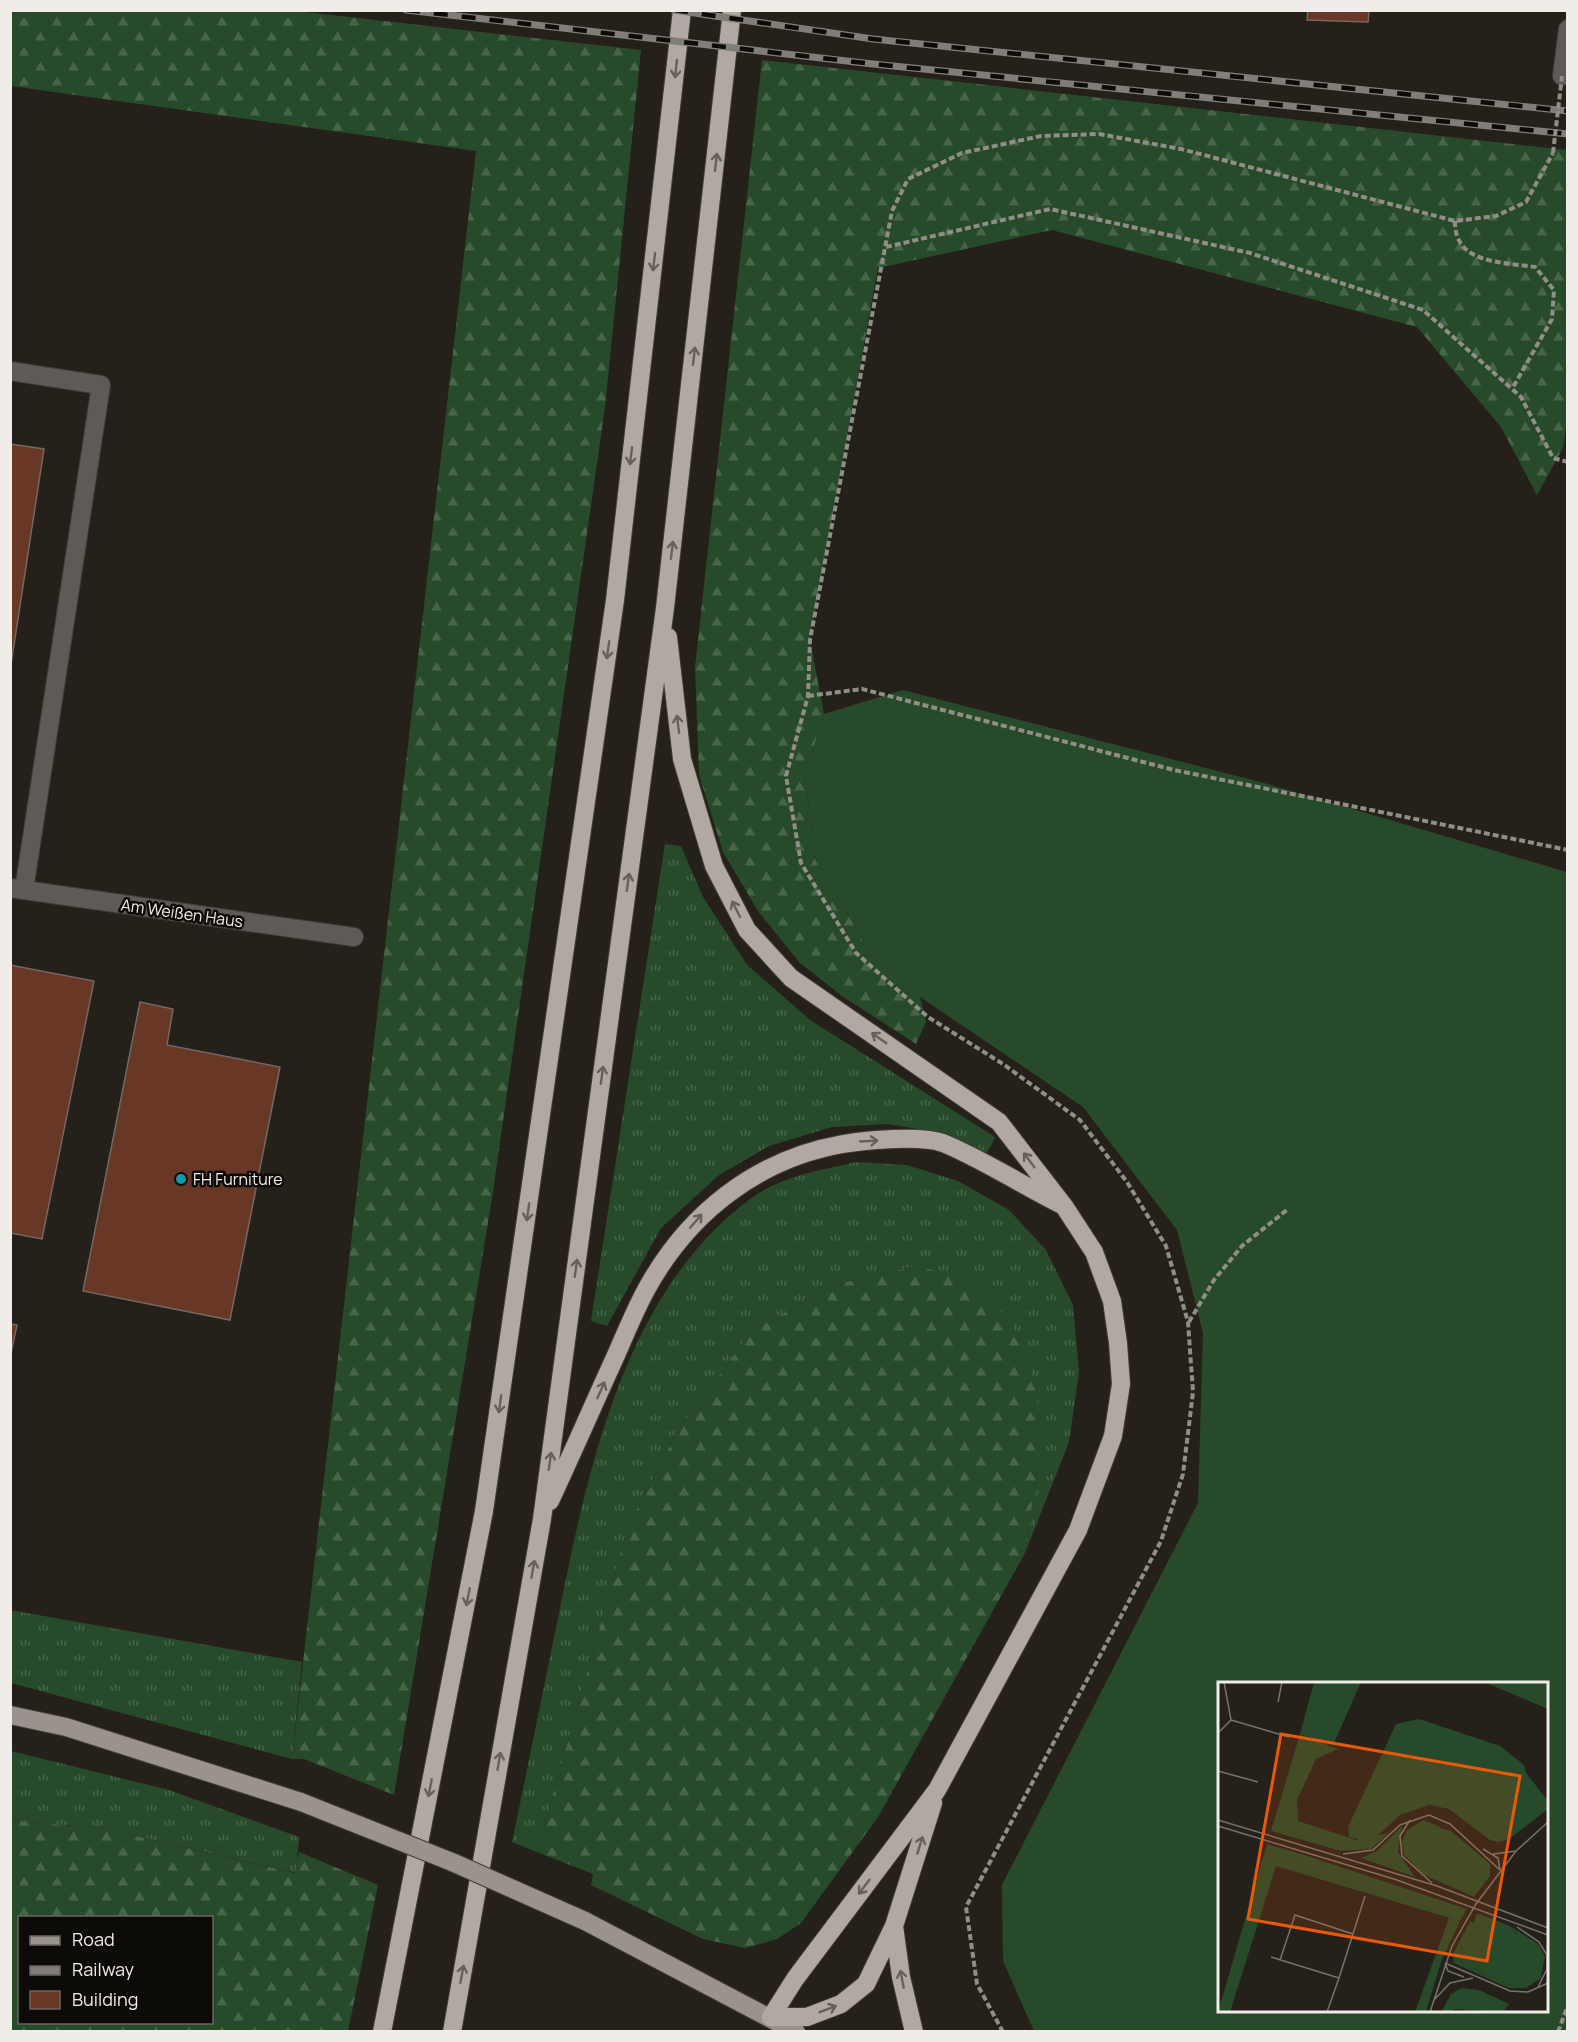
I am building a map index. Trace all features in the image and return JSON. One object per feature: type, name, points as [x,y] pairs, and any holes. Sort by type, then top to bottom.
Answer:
[{"type":"highway","points":[[382,2031],[484,1511],[615,600],[682,10]]},
{"type":"highway","points":[[452,2031],[542,1519],[665,608],[732,10]]},
{"type":"highway","points":[[665,608],[682,759],[714,866],[747,930],[791,978],[999,1122],[1064,1206],[1094,1252],[1112,1301],[1121,1384],[1113,1437],[1078,1530],[937,1790],[795,1979],[771,2017]]},
{"type":"highway","points":[[542,1519],[646,1291],[669,1252],[702,1213],[742,1182],[782,1160],[821,1148],[861,1141],[902,1139],[941,1142],[1064,1206]]},
{"type":"highway","points":[[771,2017],[807,2017],[841,2004],[866,1984],[894,1926],[937,1790]]},
{"type":"highway","points":[[894,1926],[901,1977],[914,2031]]},
{"type":"main road","points":[[10,1716],[66,1727],[301,1802],[452,1862],[585,1921],[796,2031]]},
{"type":"street","points":[[1562,76],[1568,29]]},
{"type":"street","points":[[10,371],[101,385],[17,889]]},
{"type":"street","name":"Am Weißen Haus","points":[[17,889],[354,937]]},
{"type":"path","points":[[1562,76],[1553,153],[1526,202],[1496,216],[1455,221],[1181,149],[1099,134],[1041,136],[962,153],[909,179],[892,211],[886,247],[1050,209],[1250,253],[1422,310],[1521,397],[1553,458],[1568,462]]},
{"type":"path","points":[[1455,221],[1455,234],[1462,248],[1485,260],[1535,267],[1554,290],[1552,319],[1512,389]]},
{"type":"path","points":[[808,696],[862,689],[1174,770],[1568,850]]},
{"type":"path","points":[[1188,1322],[1214,1280],[1242,1246],[1288,1209]]},
{"type":"path","points":[[1558,2031],[1568,2006]]},
{"type":"green space","points":[[11,10],[296,11],[641,50],[605,407],[492,1198],[394,1795],[304,1759],[292,1759],[476,151],[11,86]]},
{"type":"green space","points":[[762,60],[1567,150],[1567,420],[1563,448],[1537,495],[1501,427],[1417,327],[1052,230],[878,268],[810,640],[824,714],[805,776],[815,859],[864,942],[920,997],[926,1022],[916,1044],[842,996],[799,962],[758,911],[723,852],[699,775],[695,667]]},
{"type":"green space","points":[[903,690],[1264,783],[1567,872],[1567,2031],[1034,2031],[1003,1961],[1002,1885],[1198,1503],[1203,1333],[1177,1230],[1083,1107],[920,997],[864,942],[815,859],[805,776],[824,714]]},
{"type":"green space","points":[[665,844],[681,846],[703,897],[747,965],[810,1020],[995,1137],[987,1153],[947,1134],[888,1124],[832,1127],[769,1146],[719,1175],[661,1228],[607,1326],[591,1321]]},
{"type":"green space","points":[[856,1162],[907,1165],[958,1181],[1009,1210],[1046,1250],[1073,1305],[1079,1372],[1069,1442],[1025,1553],[1039,1459],[916,1266],[834,1285],[752,1331],[679,1429],[628,1526],[537,1852],[512,1842],[581,1511],[616,1392],[641,1336],[671,1283],[708,1237],[753,1197],[789,1179]]},
{"type":"green space","points":[[916,1266],[967,1278],[1010,1321],[1037,1389],[1039,1459],[1025,1553],[878,1817],[801,1923],[777,1939],[745,1948],[703,1939],[591,1885],[593,1874],[537,1852],[628,1526],[679,1429],[752,1331],[834,1285]]},
{"type":"green space","points":[[10,1610],[302,1662],[292,1759],[11,1683]]},
{"type":"green space","points":[[11,1751],[169,1790],[299,1837],[296,1873],[106,1829],[11,1820]]},
{"type":"green space","points":[[10,1820],[106,1829],[295,1873],[299,1852],[378,1885],[348,2031],[11,2031]]},
{"type":"building","points":[[1308,10],[1369,10],[1368,22],[1307,20]]},
{"type":"building","points":[[10,444],[44,449],[10,671]]},
{"type":"building","points":[[10,965],[94,981],[42,1239],[10,1233]]},
{"type":"building","name":"FH Furniture","points":[[140,1002],[173,1009],[167,1045],[280,1067],[230,1320],[83,1291]]},
{"type":"building","points":[[10,1324],[17,1325],[10,1358]]},
{"type":"railway","points":[[406,10],[873,64],[1568,134]]},
{"type":"railway","points":[[674,10],[873,39],[1568,111]]},
{"type":"place","name":"FH Furniture","points":[[181,1179]]}]
